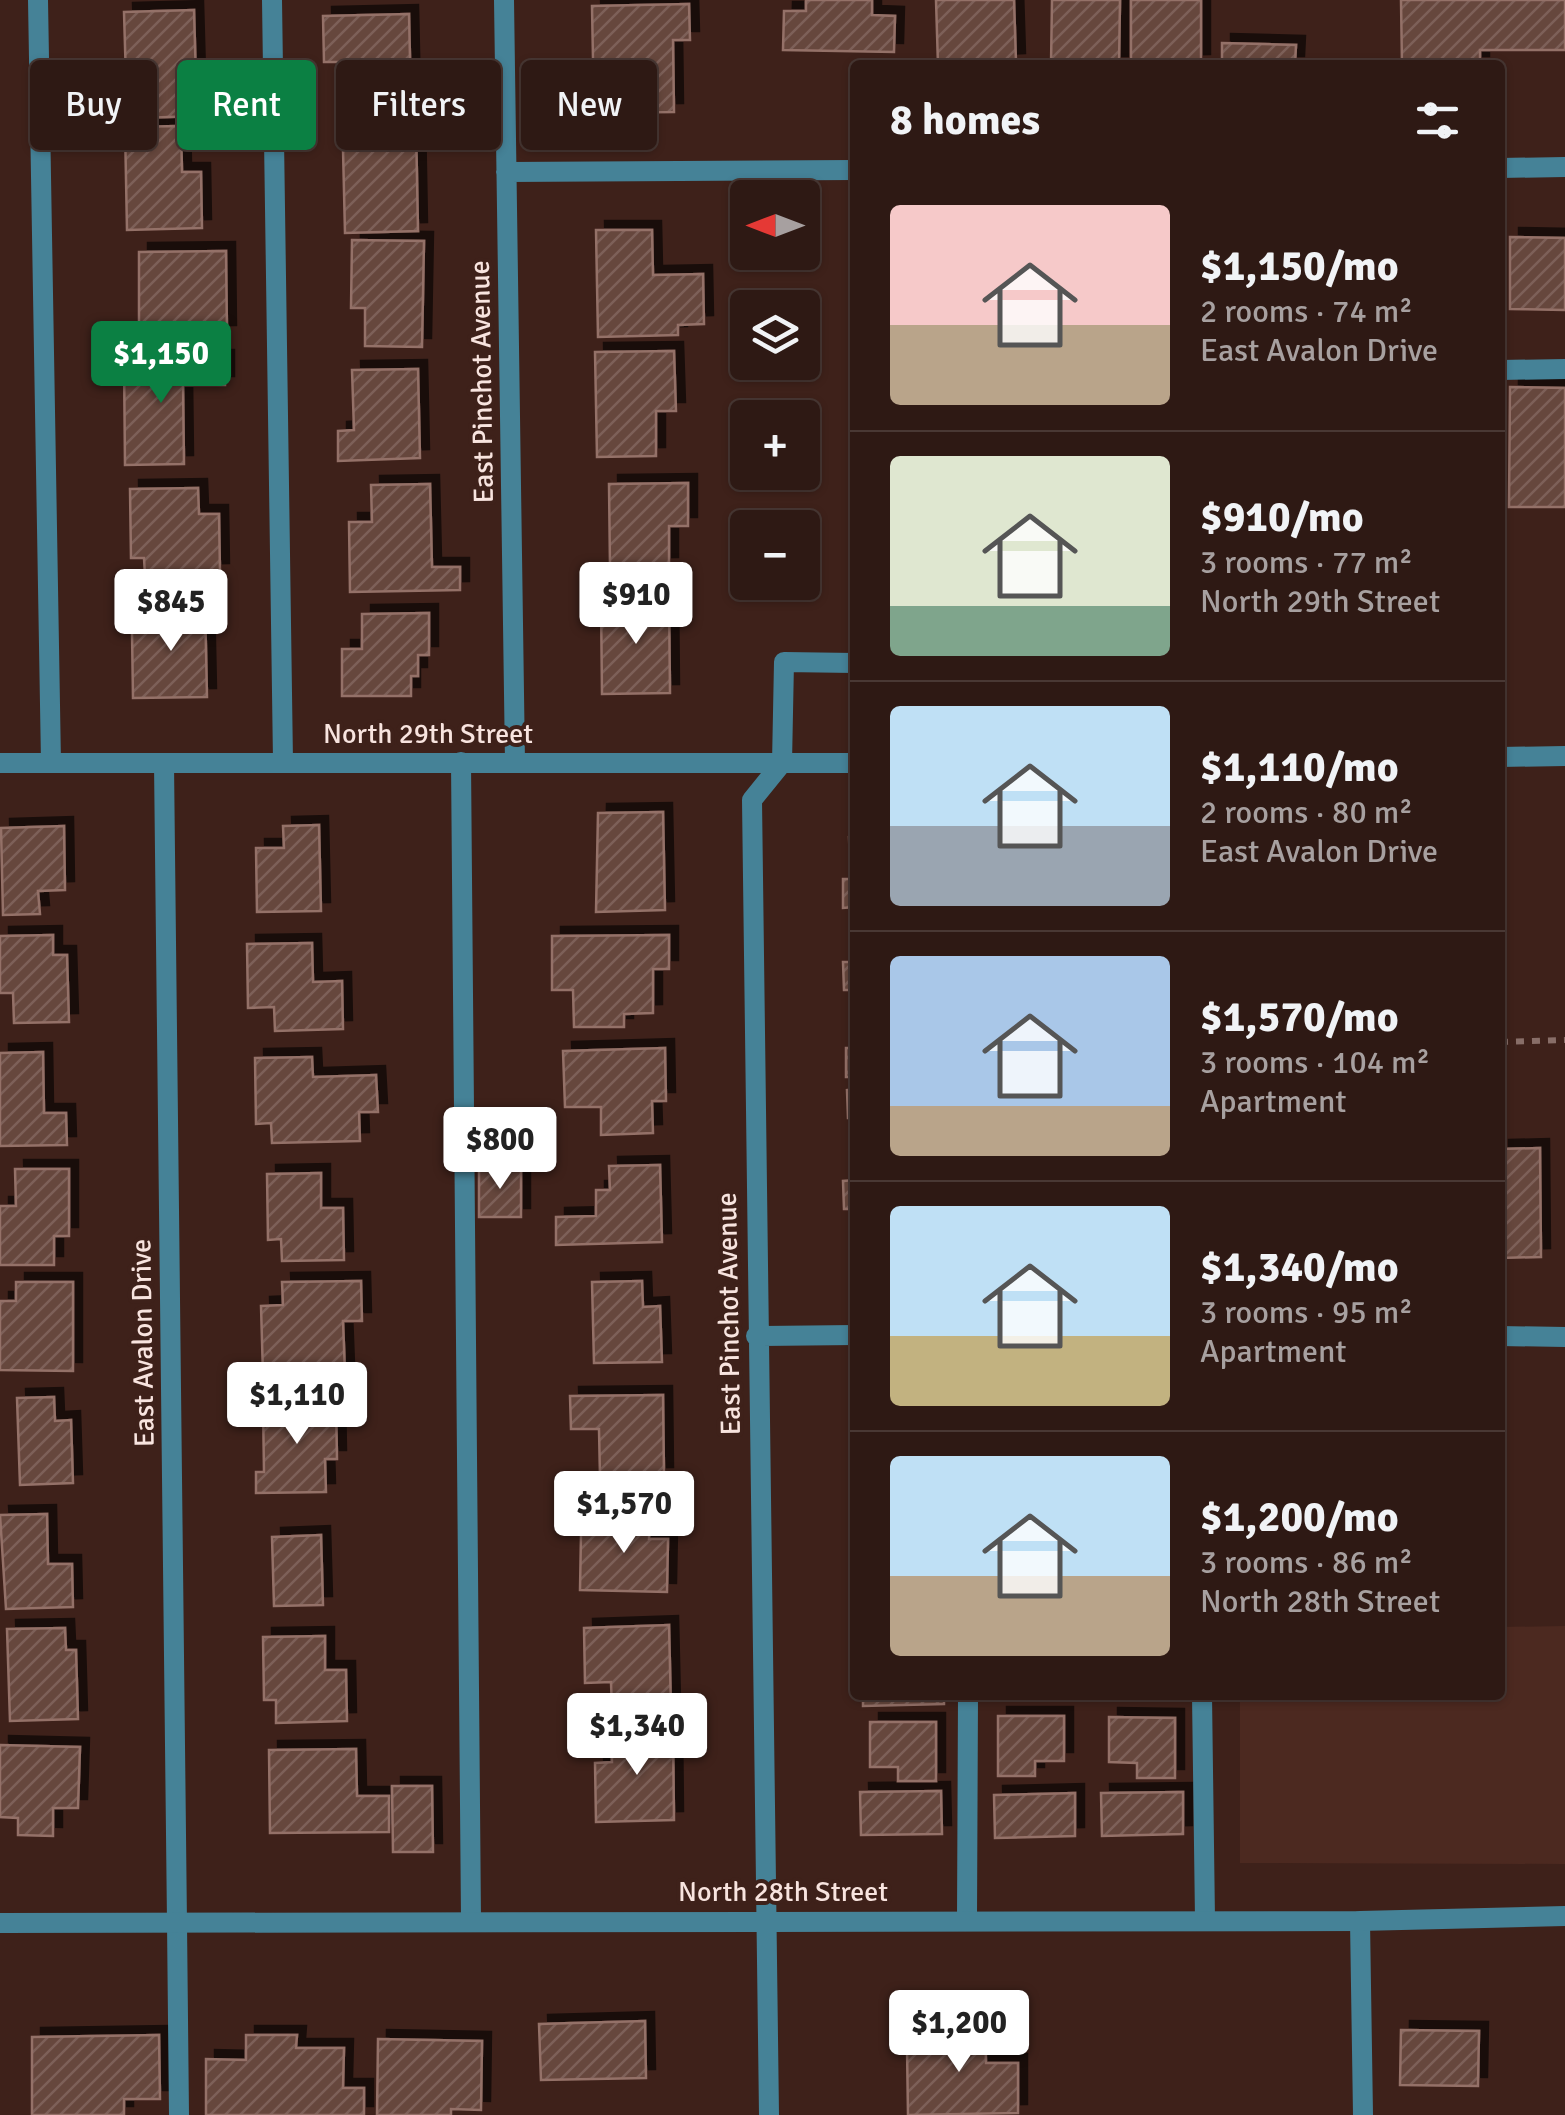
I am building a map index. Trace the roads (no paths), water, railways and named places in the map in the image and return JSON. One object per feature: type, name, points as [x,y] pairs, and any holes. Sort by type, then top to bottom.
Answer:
[{"type":"street","points":[[38,0],[51,763]]},
{"type":"street","points":[[272,0],[283,761]]},
{"type":"street","name":"East Pinchot Avenue","points":[[504,0],[516,762]]},
{"type":"street","points":[[1505,168],[1565,167]]},
{"type":"street","points":[[506,172],[850,170]]},
{"type":"street","points":[[1505,370],[1565,369]]},
{"type":"street","points":[[782,764],[784,662],[850,663]]},
{"type":"street","points":[[1505,757],[1565,756]]},
{"type":"street","points":[[461,762],[471,1920]]},
{"type":"street","name":"North 29th Street","points":[[0,763],[850,762]]},
{"type":"street","name":"East Avalon Drive","points":[[164,764],[179,2115]]},
{"type":"street","name":"East Pinchot Avenue","points":[[769,2115],[752,800],[782,764]]},
{"type":"street","points":[[756,1336],[850,1334]]},
{"type":"street","points":[[1505,1336],[1565,1336]]},
{"type":"street","points":[[967,1920],[968,1700]]},
{"type":"street","points":[[1202,1700],[1204,1920]]},
{"type":"street","name":"North 28th Street","points":[[0,1923],[1360,1920],[1565,1916]]},
{"type":"street","points":[[1360,1920],[1363,2115]]}]
